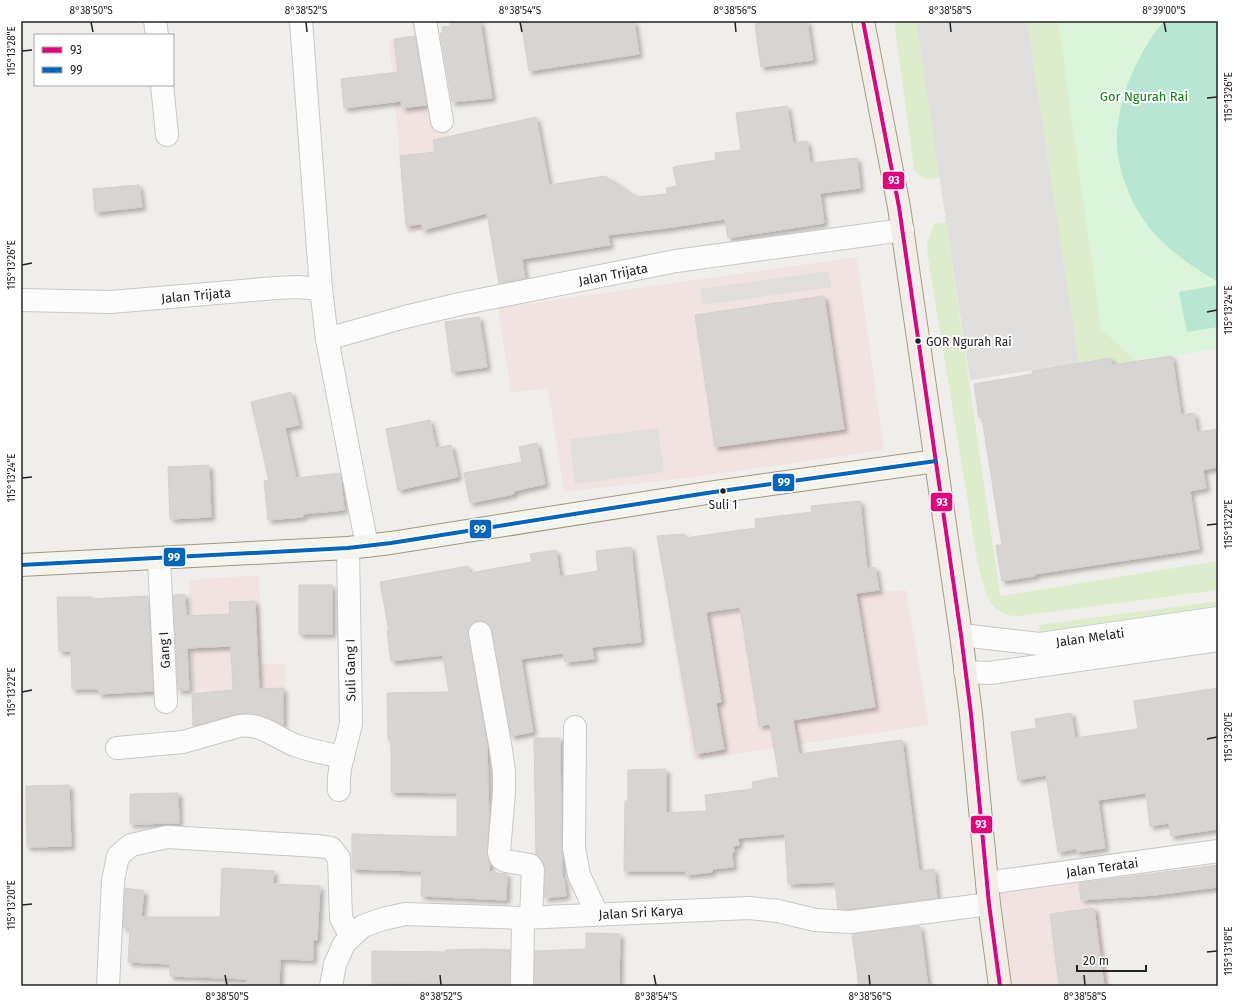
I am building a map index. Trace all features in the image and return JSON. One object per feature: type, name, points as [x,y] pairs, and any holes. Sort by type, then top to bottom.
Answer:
[{"type":"main road","points":[[863,21],[902,230],[961,634],[972,722],[988,894],[1000,986]]},
{"type":"main road","points":[[21,565],[159,559],[358,547],[707,493],[936,461]]},
{"type":"street","points":[[156,21],[157,34]]},
{"type":"street","points":[[301,21],[321,289],[358,547]]},
{"type":"street","points":[[425,21],[442,121]]},
{"type":"street","points":[[162,86],[167,135]]},
{"type":"street","name":"Jalan Trijata","points":[[327,339],[405,317],[460,304],[676,261],[902,230]]},
{"type":"street","name":"Jalan Trijata","points":[[21,300],[112,302],[276,288],[298,287],[321,289]]},
{"type":"street","name":"Suli Gang I","points":[[339,790],[340,768],[348,742],[351,723],[358,547]]},
{"type":"street","name":"Gang I","points":[[159,559],[166,702]]},
{"type":"street","name":"Jalan Melati","points":[[961,634],[1040,644],[1218,618]]},
{"type":"street","points":[[480,633],[504,772],[504,792],[499,852],[501,858],[506,861],[530,866],[533,870],[527,918],[522,986]]},
{"type":"street","name":"Jalan Melati","points":[[965,672],[990,673],[1218,640]]},
{"type":"street","points":[[117,748],[183,742],[248,724],[260,727],[296,746],[343,757]]},
{"type":"street","points":[[575,727],[574,848],[579,875],[597,914]]},
{"type":"street","points":[[108,986],[113,881],[118,856],[131,845],[167,837],[331,848],[339,858],[342,918],[351,937]]},
{"type":"street","name":"Jalan Teratai","points":[[988,894],[1218,852]]},
{"type":"street","name":"Jalan Sri Karya","points":[[331,986],[335,964],[344,944],[351,937],[363,926],[383,919],[405,914],[527,918],[749,908],[778,911],[815,920],[850,922],[988,894]]},
{"type":"shaded area","points":[[411,21],[429,21],[466,219],[407,234],[389,39],[414,37]]},
{"type":"shaded area","points":[[916,21],[1027,21],[1079,363],[970,380]]},
{"type":"shaded area","points":[[857,257],[884,450],[703,476],[564,492],[548,389],[511,392],[498,308]]},
{"type":"shaded area","points":[[828,271],[831,287],[703,305],[700,289]]},
{"type":"shaded area","points":[[658,428],[664,472],[575,484],[570,439]]},
{"type":"shaded area","points":[[259,575],[262,664],[286,664],[283,736],[237,716],[195,727],[189,580]]},
{"type":"shaded area","points":[[906,590],[929,725],[693,760],[670,621],[845,595]]},
{"type":"shaded area","points":[[1079,880],[1081,900],[1094,909],[1098,899],[1109,986],[1010,986],[996,894]]},
{"type":"green space","points":[[894,21],[916,21],[940,177],[928,179],[922,178],[914,168]]},
{"type":"green space","name":"Gor Ngurah Rai","points":[[1027,21],[1165,21],[1218,348],[1136,361],[1114,377],[1111,358],[1079,363]]},
{"type":"green space","name":"Gor Ngurah Rai","points":[[1058,21],[1218,21],[1218,348],[1136,361],[1101,329]]},
{"type":"green space","points":[[1165,21],[1218,21],[1218,282],[1181,258],[1149,227],[1142,218],[1131,198],[1120,165],[1117,129],[1126,89],[1142,53],[1153,35]]},
{"type":"green space","points":[[946,222],[1000,596],[1218,561],[1218,590],[1019,616],[1008,615],[999,611],[993,605],[984,588],[977,559],[928,257],[927,244],[934,224]]},
{"type":"green space","points":[[1218,285],[1218,327],[1187,332],[1179,292]]},
{"type":"green space","points":[[1218,601],[1218,611],[1040,636],[1039,625]]},
{"type":"building","points":[[450,21],[480,21],[492,98],[452,102],[440,33],[443,33],[442,27],[450,26]]},
{"type":"building","points":[[521,21],[634,21],[639,54],[529,71]]},
{"type":"building","points":[[774,21],[807,21],[813,60],[761,67],[755,24]]},
{"type":"building","points":[[415,36],[427,105],[402,108],[401,101],[344,108],[341,79],[398,72],[394,39]]},
{"type":"building","points":[[787,106],[793,143],[807,141],[810,163],[857,158],[860,188],[820,193],[824,223],[728,238],[725,219],[608,235],[610,245],[522,259],[525,278],[499,283],[487,213],[423,230],[421,224],[406,226],[400,156],[435,152],[433,140],[536,117],[549,185],[605,176],[637,197],[667,194],[666,188],[677,186],[673,167],[716,160],[715,153],[741,150],[736,113]]},
{"type":"building","points":[[139,185],[142,207],[95,212],[93,189]]},
{"type":"building","points":[[824,296],[844,429],[715,447],[695,315]]},
{"type":"building","points":[[479,317],[487,367],[452,372],[445,322]]},
{"type":"building","points":[[1172,356],[1181,415],[1194,413],[1197,432],[1218,429],[1218,467],[1203,470],[1206,488],[1190,491],[1199,549],[1035,574],[1035,576],[1002,581],[996,545],[1002,545],[982,417],[979,417],[974,384],[1033,374],[1032,371],[1111,358],[1112,365]]},
{"type":"building","points":[[291,392],[299,425],[285,428],[296,478],[340,473],[344,510],[303,514],[303,517],[268,520],[264,481],[269,480],[251,402]]},
{"type":"building","points":[[430,420],[436,448],[451,445],[458,477],[398,490],[386,429]]},
{"type":"building","points":[[537,443],[545,484],[514,491],[514,494],[470,503],[464,473],[522,462],[519,447]]},
{"type":"building","points":[[209,465],[211,517],[170,519],[168,467]]},
{"type":"building","points":[[860,501],[867,569],[875,567],[879,590],[856,593],[875,707],[793,720],[799,754],[902,740],[919,871],[934,869],[937,898],[850,909],[838,909],[835,882],[788,884],[785,834],[738,838],[739,845],[733,846],[733,867],[712,869],[712,872],[686,875],[686,871],[624,871],[625,801],[628,801],[628,770],[666,769],[666,813],[707,811],[705,795],[753,789],[752,782],[779,777],[770,724],[759,726],[740,607],[706,612],[721,702],[716,703],[724,749],[696,754],[657,536],[685,534],[685,538],[756,528],[755,519],[812,512],[811,506]]},
{"type":"building","points":[[631,547],[641,642],[592,647],[594,659],[565,662],[563,653],[521,659],[533,732],[511,736],[490,625],[485,621],[478,621],[472,624],[468,629],[487,745],[489,820],[487,851],[490,863],[489,872],[507,874],[506,900],[421,896],[422,871],[352,869],[352,834],[457,837],[457,793],[391,792],[391,740],[388,740],[387,693],[449,692],[443,655],[391,661],[387,631],[389,631],[380,582],[468,566],[469,573],[532,562],[530,554],[556,550],[560,577],[598,571],[596,551]]},
{"type":"building","points":[[299,585],[332,585],[332,634],[299,634]]},
{"type":"building","points":[[185,594],[186,616],[230,614],[229,602],[255,601],[259,689],[283,688],[283,725],[266,717],[246,713],[236,714],[193,726],[192,694],[233,690],[231,646],[187,648],[189,690],[178,690],[173,595]]},
{"type":"building","points":[[148,596],[153,691],[99,694],[98,689],[72,689],[71,651],[59,651],[57,597],[92,597],[92,599]]},
{"type":"building","points":[[1218,688],[1218,829],[1171,836],[1169,823],[1150,826],[1146,793],[1098,800],[1105,848],[1077,852],[1076,849],[1058,852],[1046,775],[1018,780],[1011,732],[1037,728],[1035,719],[1071,713],[1075,738],[1138,729],[1134,701]]},
{"type":"building","points":[[534,738],[560,738],[562,878],[564,878],[566,896],[544,898],[544,864],[536,854]]},
{"type":"building","points":[[69,785],[71,846],[27,847],[26,786]]},
{"type":"building","points":[[178,793],[179,823],[130,824],[130,794]]},
{"type":"building","points":[[1218,865],[1218,887],[1155,895],[1081,900],[1079,883]]},
{"type":"building","points":[[222,868],[274,871],[273,884],[320,886],[317,940],[313,940],[313,960],[280,959],[279,986],[247,986],[247,979],[170,976],[170,964],[128,962],[130,928],[123,927],[125,888],[144,891],[141,917],[220,917]]},
{"type":"building","points":[[1094,908],[1104,986],[1059,986],[1050,914]]},
{"type":"building","points":[[920,926],[928,986],[859,986],[852,934]]},
{"type":"building","points":[[586,933],[620,934],[619,986],[534,986],[535,951],[586,949]]},
{"type":"building","points":[[446,950],[510,950],[510,986],[445,986],[445,984],[372,983],[372,951],[446,952]]},
{"type":"transit line","name":"93","points":[[863,21],[899,207],[961,635],[971,714],[989,904],[1000,986]]},
{"type":"transit line","name":"99","points":[[21,565],[348,548],[391,543],[707,493],[936,461]]},
{"type":"place","name":"GOR Ngurah Rai","points":[[918,341]]},
{"type":"place","name":"Suli 1","points":[[723,491]]}]
